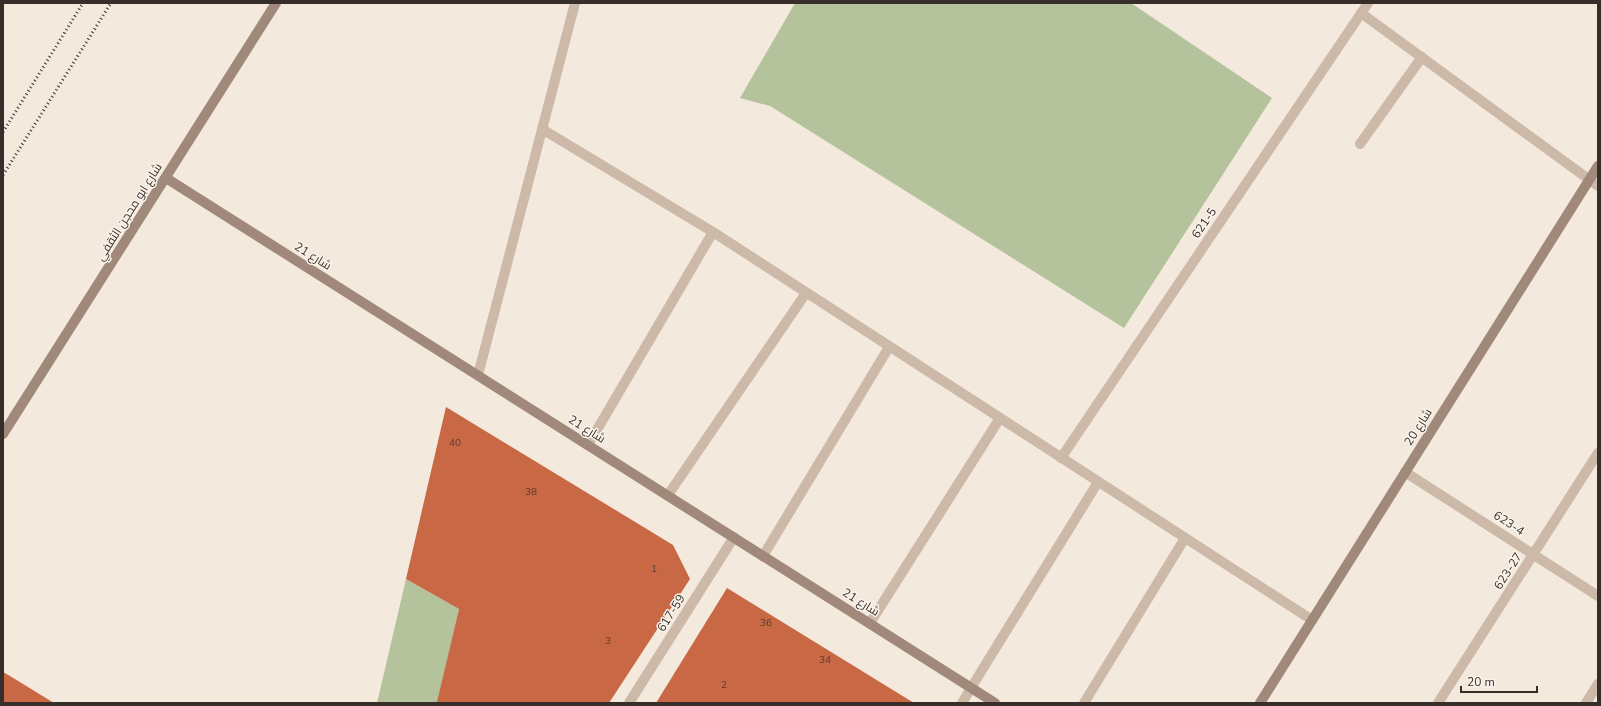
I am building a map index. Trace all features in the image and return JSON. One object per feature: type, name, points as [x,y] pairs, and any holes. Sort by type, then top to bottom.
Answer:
[{"type":"street","name":"شارع ابو محجن الثقفي","points":[[3,434],[276,3]]},
{"type":"street","points":[[478,376],[575,3]]},
{"type":"street","name":"621-5","points":[[1061,458],[1368,3]]},
{"type":"street","points":[[1361,13],[1598,186]]},
{"type":"street","points":[[1360,144],[1422,58]]},
{"type":"street","points":[[542,129],[713,232],[1312,620]]},
{"type":"street","name":"شارع 20","points":[[1260,703],[1598,166]]},
{"type":"street","name":"شارع 21","points":[[166,178],[995,703]]},
{"type":"street","points":[[588,445],[713,232]]},
{"type":"street","points":[[668,495],[806,293]]},
{"type":"street","points":[[763,556],[889,347]]},
{"type":"street","points":[[870,623],[1000,418]]},
{"type":"street","name":"623-27","points":[[1438,703],[1598,453]]},
{"type":"street","name":"623-4","points":[[1406,472],[1598,596]]},
{"type":"street","points":[[962,703],[1098,482]]},
{"type":"street","name":"617-59","points":[[629,703],[734,537]]},
{"type":"street","points":[[1084,703],[1185,538]]},
{"type":"street","points":[[1586,703],[1598,684]]},
{"type":"green space","points":[[795,3],[1131,3],[1272,98],[1124,328],[770,106],[740,98]]},
{"type":"green space","points":[[406,579],[459,609],[438,701],[440,703],[377,703]]},
{"type":"building","points":[[446,407],[673,545],[690,579],[609,703],[437,702],[459,609],[406,579]]},
{"type":"building","points":[[727,588],[862,671],[914,703],[656,703]]},
{"type":"building","points":[[3,672],[10,676],[54,703],[3,703]]},
{"type":"railway","points":[[3,132],[83,3]]},
{"type":"railway","points":[[3,175],[111,3]]}]
